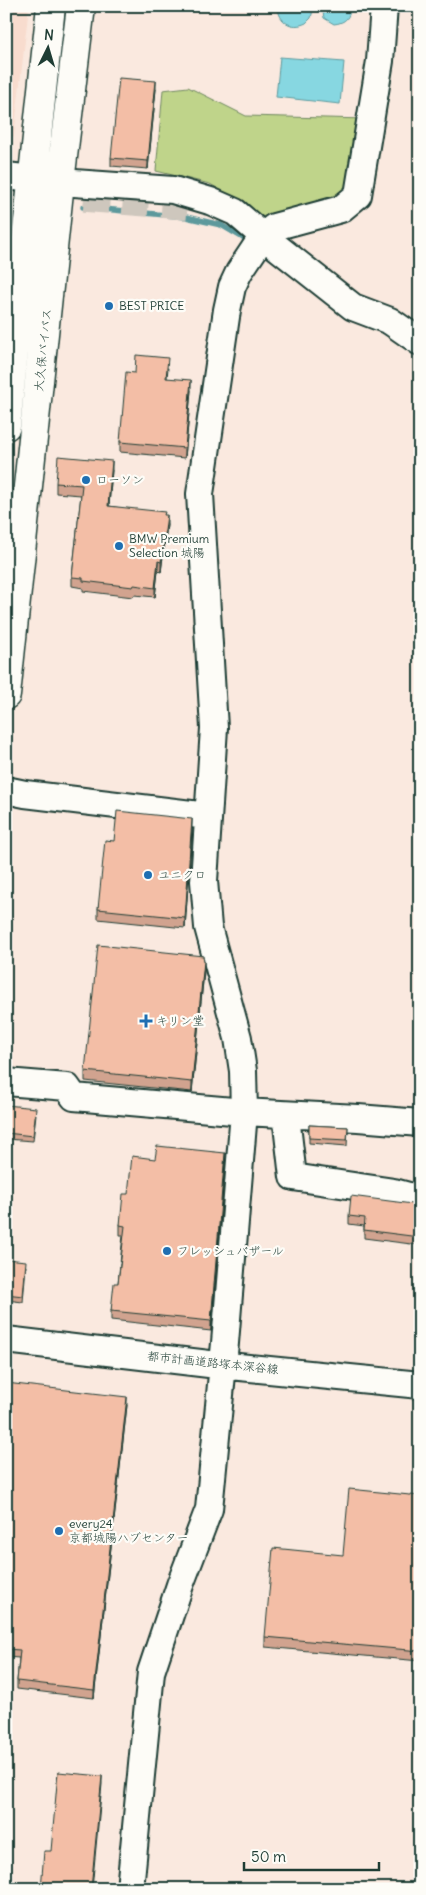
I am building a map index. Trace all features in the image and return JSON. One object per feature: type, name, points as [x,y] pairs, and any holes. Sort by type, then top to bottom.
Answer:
[{"type":"highway","points":[[6,426],[19,177],[51,6]]},
{"type":"highway","name":"大久保バイパス","points":[[6,695],[60,182],[81,6]]},
{"type":"street","points":[[130,1889],[151,1672],[180,1585],[210,1509],[224,1365],[244,1112],[243,1071],[238,1038],[208,926],[204,881],[214,728],[200,494],[232,287],[239,272],[263,236],[274,226],[341,209],[358,195],[380,61],[384,6]]},
{"type":"street","points":[[19,177],[60,182],[172,190],[210,201],[235,212],[353,307],[390,321],[420,342]]},
{"type":"street","points":[[6,790],[25,794],[208,816]]},
{"type":"street","points":[[6,1082],[67,1088],[74,1097]]},
{"type":"street","points":[[6,1091],[244,1112],[420,1123]]},
{"type":"street","points":[[281,1114],[288,1125],[293,1177],[394,1192],[420,1199]]},
{"type":"street","name":"都市計画道路塚本深谷線","points":[[6,1340],[420,1385]]},
{"type":"shaded area","points":[[6,6],[29,6],[14,136],[6,141]]},
{"type":"green space","points":[[188,87],[246,116],[366,119],[349,195],[262,219],[244,203],[210,184],[156,171],[163,90]]},
{"type":"water","points":[[278,6],[314,6],[311,18],[306,23],[296,26],[283,20]]},
{"type":"water","points":[[322,6],[350,6],[348,16],[344,21],[334,24],[324,18]]},
{"type":"water","points":[[280,57],[344,62],[340,104],[276,97]]},
{"type":"building","points":[[6,6],[10,6],[6,30]]},
{"type":"building","points":[[119,78],[156,81],[148,161],[111,158]]},
{"type":"building","points":[[136,355],[168,358],[166,378],[191,380],[185,448],[120,442],[126,372],[135,373]]},
{"type":"building","name":"BMW Premium Selection 城陽","points":[[58,456],[112,461],[108,506],[165,512],[164,515],[167,515],[161,562],[158,561],[155,588],[83,581],[83,578],[72,577],[82,485],[56,483]]},
{"type":"building","points":[[117,811],[192,819],[185,918],[98,909],[105,840],[114,841]]},
{"type":"building","points":[[98,945],[203,956],[192,1082],[85,1071]]},
{"type":"building","points":[[6,1105],[36,1108],[33,1136],[6,1133]]},
{"type":"building","points":[[309,1125],[348,1127],[347,1140],[309,1138]]},
{"type":"building","points":[[157,1146],[225,1153],[211,1321],[111,1311],[114,1283],[118,1283],[125,1226],[120,1225],[123,1194],[128,1194],[132,1156],[155,1159]]},
{"type":"building","points":[[351,1196],[420,1205],[419,1237],[364,1230],[365,1218],[349,1216]]},
{"type":"building","points":[[6,1259],[26,1261],[23,1296],[6,1294]]},
{"type":"building","name":"every24 京都城陽ハブセンター","points":[[6,1383],[127,1397],[94,1690],[17,1681],[20,1650],[6,1649]]},
{"type":"building","points":[[349,1489],[420,1496],[420,1651],[265,1637],[273,1548],[343,1555]]},
{"type":"building","points":[[58,1772],[102,1776],[91,1889],[41,1889],[44,1851],[51,1851]]},
{"type":"waterway","points":[[83,207],[186,217],[221,225],[248,241]]},
{"type":"tunnel","points":[[6,193],[191,207],[210,201]]},
{"type":"place","name":"BEST PRICE","points":[[109,306]]},
{"type":"place","name":"ローソン","points":[[86,480]]},
{"type":"place","name":"BMW Premium Selection 城陽","points":[[119,546]]},
{"type":"place","name":"ユニクロ","points":[[148,875]]},
{"type":"place","name":"キリン堂","points":[[146,1021]]},
{"type":"place","name":"フレッシュバザール","points":[[167,1251]]},
{"type":"place","name":"every24 京都城陽ハブセンター","points":[[59,1531]]}]
